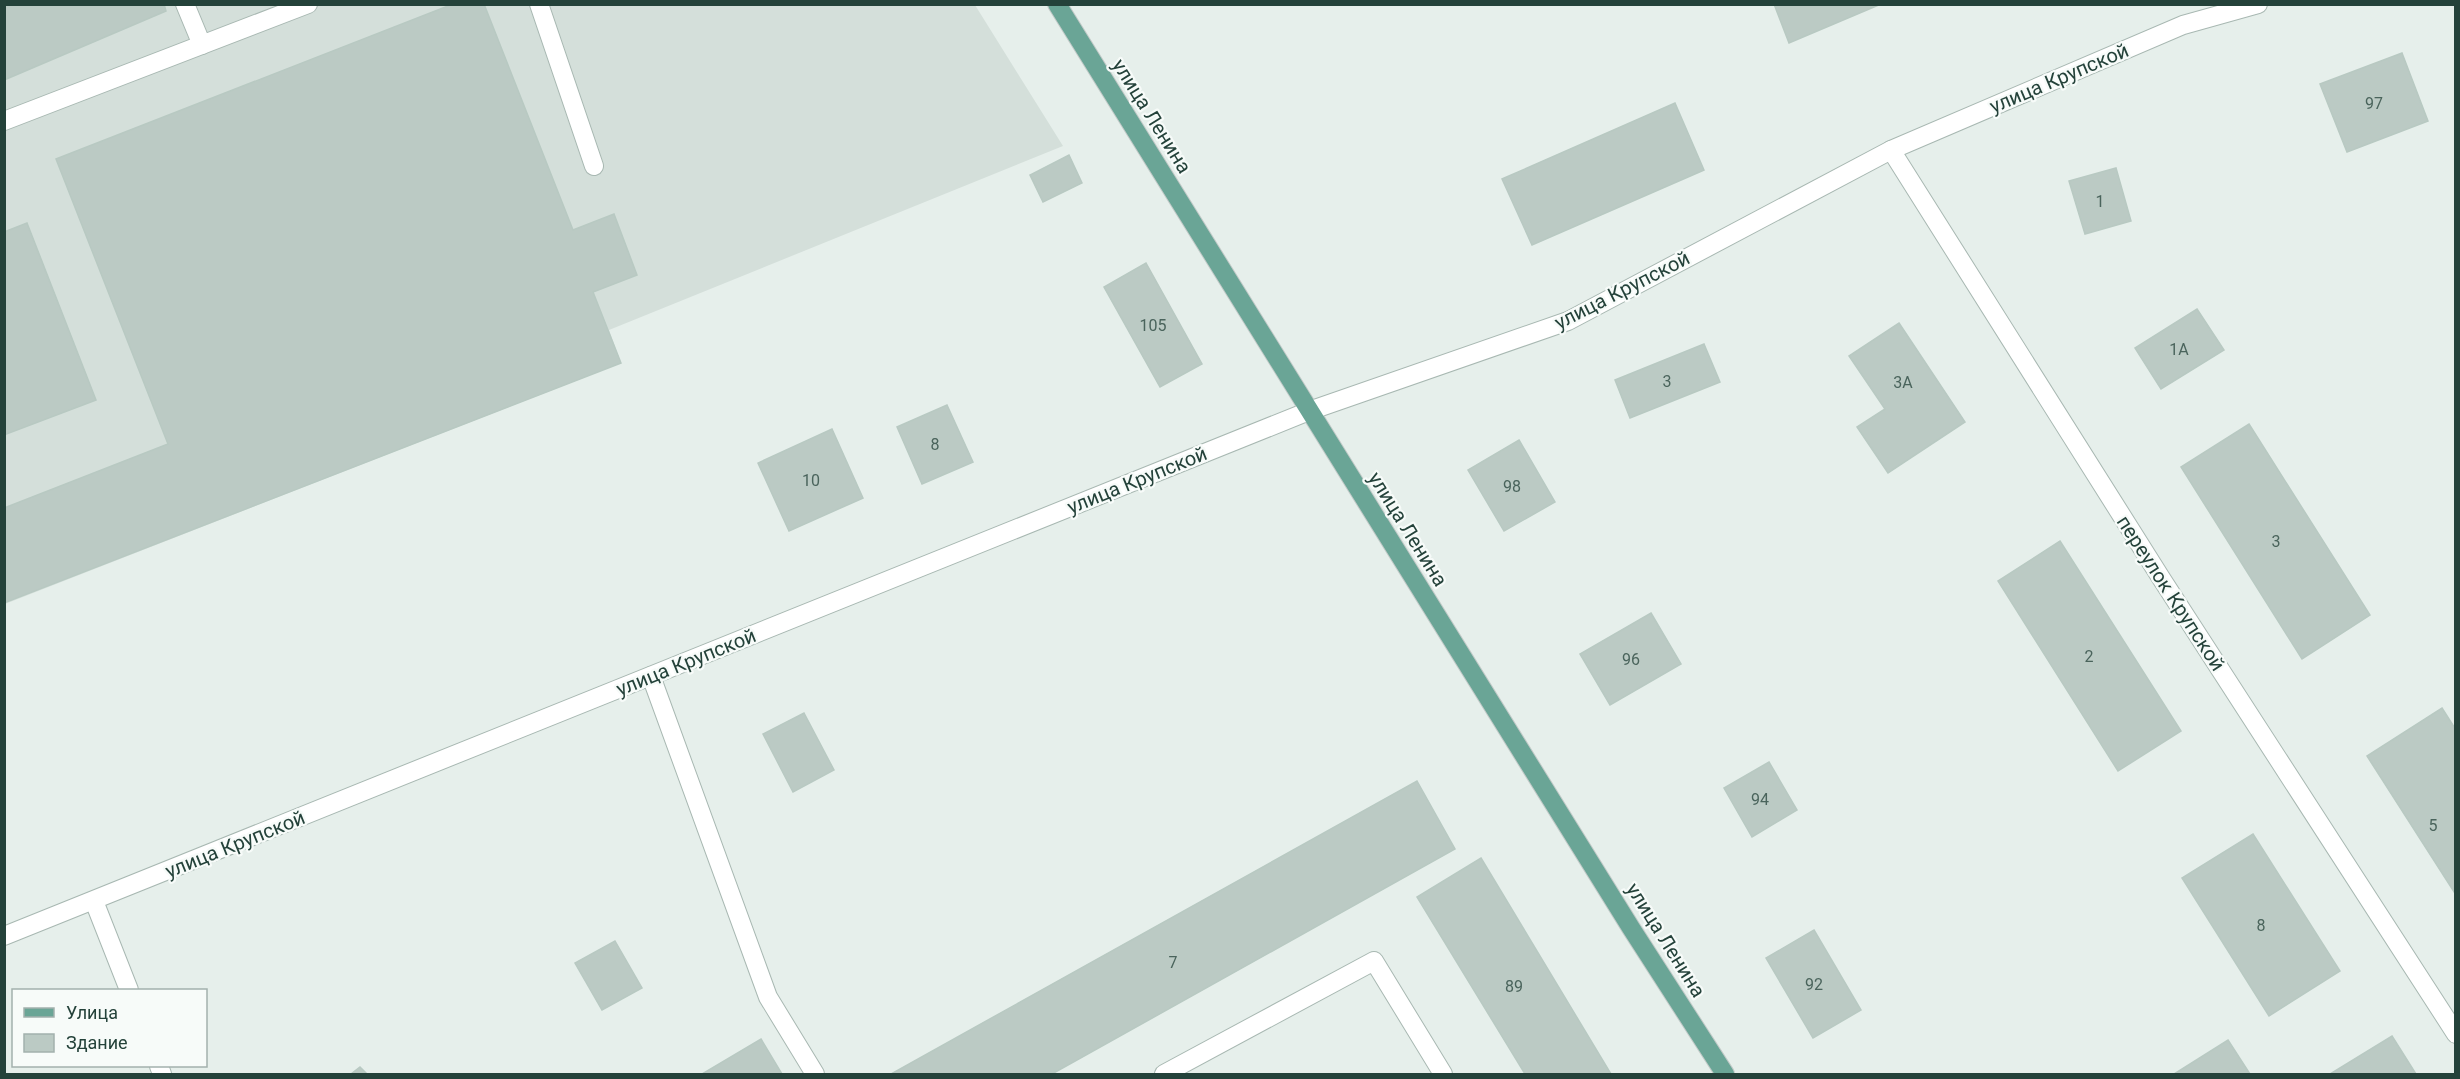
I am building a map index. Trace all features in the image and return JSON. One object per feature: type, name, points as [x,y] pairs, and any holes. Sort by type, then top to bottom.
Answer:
[{"type":"main road","name":"улица Ленина","points":[[1057,4],[1308,411],[1725,1074]]},
{"type":"street","points":[[186,4],[202,45]]},
{"type":"street","points":[[4,121],[308,4]]},
{"type":"street","points":[[539,4],[594,166]]},
{"type":"street","name":"улица Крупской","points":[[4,936],[1308,411],[1568,321],[1891,150],[2183,25],[2258,4]]},
{"type":"street","name":"переулок Крупской","points":[[1891,150],[2161,578],[2456,1034]]},
{"type":"street","points":[[651,676],[768,996],[815,1074]]},
{"type":"street","points":[[94,901],[129,989]]},
{"type":"street","points":[[1164,1074],[1374,961],[1443,1074]]},
{"type":"shaded area","points":[[5,5],[975,5],[1063,146],[609,330],[621,363],[5,604]]},
{"type":"building","points":[[4,4],[164,4],[166,11],[4,80]]},
{"type":"building","points":[[453,4],[484,4],[573,230],[614,214],[637,275],[593,292],[621,363],[4,603],[4,508],[168,444],[56,159]]},
{"type":"building","points":[[1774,4],[1881,4],[1789,43]]},
{"type":"building","points":[[2402,53],[2428,121],[2347,152],[2320,84]]},
{"type":"building","points":[[1675,103],[1704,170],[1532,245],[1502,179]]},
{"type":"building","points":[[1069,155],[1082,183],[1043,202],[1030,175]]},
{"type":"building","points":[[2116,168],[2131,221],[2085,234],[2069,181]]},
{"type":"building","points":[[27,223],[96,400],[4,435],[4,232]]},
{"type":"building","points":[[1146,263],[1202,364],[1160,387],[1104,287]]},
{"type":"building","points":[[2197,309],[2224,350],[2161,389],[2135,348]]},
{"type":"building","points":[[1899,323],[1965,422],[1888,473],[1857,427],[1885,409],[1849,356]]},
{"type":"building","points":[[1704,344],[1720,382],[1630,418],[1615,380]]},
{"type":"building","points":[[947,405],[973,462],[922,484],[897,427]]},
{"type":"building","points":[[2249,424],[2370,615],[2302,659],[2181,467]]},
{"type":"building","points":[[832,429],[863,498],[789,531],[758,463]]},
{"type":"building","points":[[1519,440],[1555,502],[1504,531],[1468,470]]},
{"type":"building","points":[[2060,541],[2181,731],[2118,771],[1998,581]]},
{"type":"building","points":[[1651,613],[1681,664],[1610,705],[1580,654]]},
{"type":"building","points":[[2442,708],[2456,730],[2456,895],[2367,756]]},
{"type":"building","points":[[804,713],[834,770],[793,792],[763,734]]},
{"type":"building","points":[[1769,762],[1797,810],[1752,837],[1724,788]]},
{"type":"building","points":[[1417,781],[1455,849],[1052,1074],[891,1074]]},
{"type":"building","points":[[2253,834],[2340,971],[2269,1016],[2182,878]]},
{"type":"building","points":[[1481,858],[1611,1074],[1525,1074],[1417,897]]},
{"type":"building","points":[[1814,930],[1861,1010],[1813,1038],[1766,958]]},
{"type":"building","points":[[615,941],[642,988],[602,1010],[575,963]]},
{"type":"building","points":[[2392,1036],[2416,1074],[2330,1074]]},
{"type":"building","points":[[761,1039],[782,1074],[702,1074]]},
{"type":"building","points":[[2228,1040],[2250,1074],[2174,1074]]},
{"type":"building","points":[[360,1067],[367,1074],[351,1074]]}]
